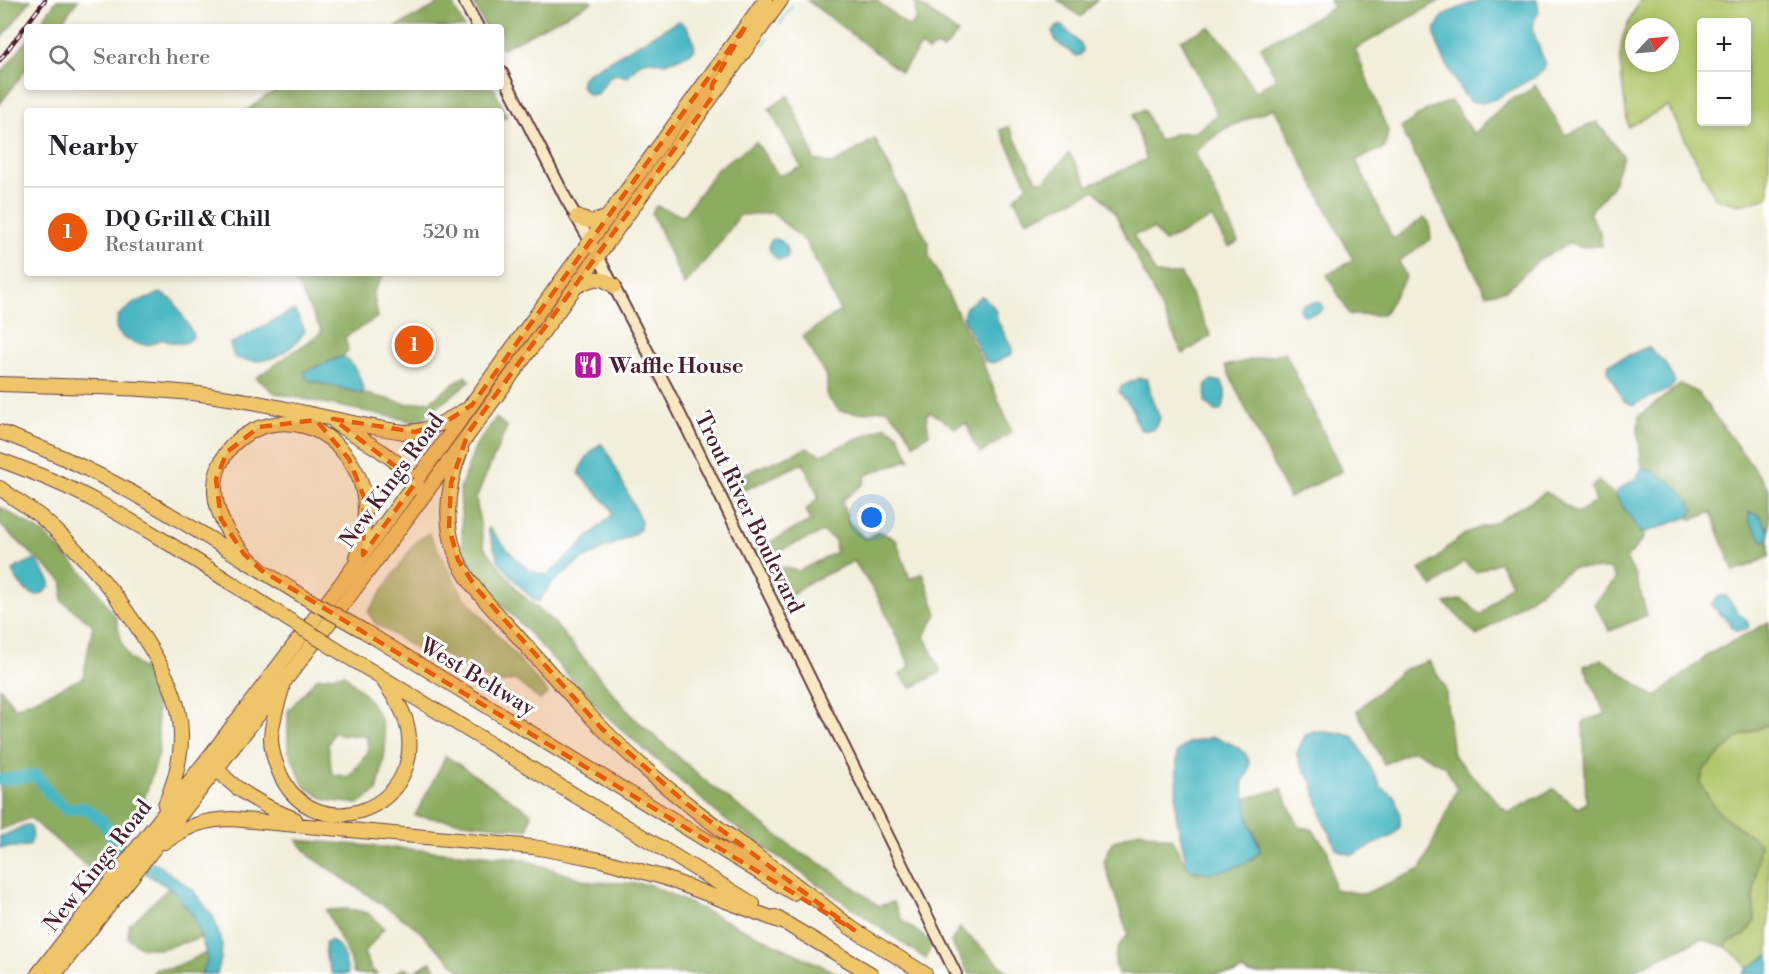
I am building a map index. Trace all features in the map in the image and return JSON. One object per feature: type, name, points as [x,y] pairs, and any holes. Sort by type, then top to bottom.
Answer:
[{"type":"highway","name":"New Kings Road","points":[[38,974],[217,768],[285,681],[656,176],[671,141],[702,98],[702,93],[706,93],[745,27],[765,0]]},
{"type":"highway","name":"New Kings Road","points":[[148,846],[158,822],[352,569],[608,216],[781,0]]},
{"type":"highway","points":[[577,217],[591,222],[608,216]]},
{"type":"highway","points":[[575,287],[597,279],[605,280],[614,286]]},
{"type":"highway","points":[[0,384],[175,391],[283,407],[390,430],[416,432],[447,421],[472,405]]},
{"type":"highway","points":[[322,417],[357,435],[404,469],[416,482],[423,495]]},
{"type":"highway","points":[[261,570],[244,555],[221,519],[216,502],[216,479],[219,466],[227,452],[243,436],[259,427],[287,422],[301,424],[320,432],[339,447],[355,469],[364,497],[365,511],[360,545],[352,569]]},
{"type":"highway","name":"West Beltway","points":[[0,432],[40,447],[115,483],[364,631],[925,974]]},
{"type":"highway","points":[[468,433],[456,462],[448,500],[449,528],[455,552],[464,572],[477,589],[560,685],[642,767],[739,844],[854,930]]},
{"type":"highway","points":[[0,460],[38,474],[97,501],[345,655],[871,974]]},
{"type":"highway","points":[[0,488],[40,516],[100,576],[124,607],[156,657],[167,679],[180,721],[181,741],[172,788],[158,822]]},
{"type":"highway","points":[[285,681],[273,719],[271,740],[273,758],[281,778],[293,795],[311,808],[341,815],[365,810],[386,798],[401,778],[408,761],[410,748],[406,720],[401,707],[379,675]]},
{"type":"highway","points":[[216,748],[214,760],[217,768],[228,780],[280,813],[312,825]]},
{"type":"highway","points":[[148,846],[198,823],[232,819],[533,847],[601,860],[662,877],[782,922]]},
{"type":"highway","name":"New Kings Road","points":[[55,974],[129,870]]},
{"type":"street","points":[[463,0],[476,24]]},
{"type":"street","name":"Trout River Boulevard","points":[[504,77],[673,400],[955,971]]},
{"type":"highlighted area","points":[[745,27],[712,85],[712,97],[468,433],[451,483],[449,528],[458,560],[477,589],[602,729],[687,804],[854,930],[261,570],[244,554],[221,519],[216,479],[227,452],[259,427],[316,420],[349,459],[364,497],[363,555],[416,482],[333,419],[415,432],[447,421],[472,405]]},
{"type":"green space","points":[[0,0],[31,0],[0,40]]},
{"type":"green space","points":[[57,0],[78,0],[60,24],[39,24]]},
{"type":"green space","points":[[472,0],[590,0],[592,2],[504,47],[504,24],[484,24]]},
{"type":"green space","points":[[807,0],[876,0],[909,27],[916,20],[915,1],[958,33],[943,50],[936,46],[928,51],[921,46],[901,72]]},
{"type":"green space","points":[[1058,0],[1097,0],[1081,17]]},
{"type":"green space","points":[[1329,0],[1441,0],[1355,49],[1388,131],[1385,148],[1356,160],[1393,239],[1424,218],[1429,222],[1431,239],[1399,261],[1406,277],[1383,315],[1350,315],[1327,275],[1353,260],[1274,108],[1224,129],[1195,152],[1238,242],[1228,247],[1212,218],[1164,242],[1154,229],[1133,235],[1156,274],[1181,274],[1211,336],[1183,354],[1115,213],[1095,190],[1027,221],[1014,198],[1028,185],[1000,130],[1009,127],[1037,181],[1046,180],[1069,153],[1089,186],[1146,159],[1133,115],[1144,109],[1159,141],[1176,133],[1196,132],[1217,114],[1181,40],[1209,27],[1229,48],[1255,92],[1276,78],[1260,47],[1333,8]]},
{"type":"green space","points":[[1640,0],[1769,0],[1769,197],[1740,205],[1716,199],[1668,106],[1628,127],[1621,59],[1625,31],[1625,72],[1679,72],[1679,18],[1631,18]]},
{"type":"green space","points":[[444,1],[453,5],[462,24],[402,24]]},
{"type":"green space","points":[[24,44],[24,72],[0,104],[0,75]]},
{"type":"green space","points":[[1535,85],[1565,135],[1597,122],[1623,156],[1612,187],[1589,213],[1600,232],[1602,246],[1580,247],[1570,243],[1543,257],[1506,290],[1486,294],[1401,128],[1428,109],[1451,101],[1474,134],[1509,100],[1523,95]]},
{"type":"green space","points":[[278,90],[494,90],[503,108],[250,108]]},
{"type":"green space","points":[[788,96],[810,145],[814,160],[833,164],[875,139],[929,244],[929,256],[981,359],[1012,432],[981,453],[973,442],[967,423],[955,428],[931,412],[926,415],[929,434],[914,444],[903,426],[887,409],[859,413],[840,411],[827,397],[827,378],[803,336],[840,311],[806,242],[772,213],[740,215],[716,248],[684,285],[652,213],[656,206],[683,216],[718,168],[756,142],[779,176],[801,167],[769,109]]},
{"type":"green space","points":[[293,276],[383,276],[373,293],[378,317],[345,337],[348,350],[343,356],[304,372],[308,380],[408,404],[430,401],[465,376],[470,381],[425,417],[411,421],[275,393],[256,378],[322,332]]},
{"type":"green space","points":[[1285,352],[1342,471],[1289,498],[1225,366]]},
{"type":"green space","points":[[1681,384],[1698,393],[1769,489],[1769,531],[1759,515],[1765,541],[1769,538],[1769,557],[1734,572],[1711,512],[1693,520],[1688,517],[1694,510],[1654,471],[1642,468],[1638,433],[1639,416]]},
{"type":"green space","points":[[496,418],[507,427],[476,498],[484,547],[518,591],[554,623],[632,716],[709,784],[802,854],[825,866],[879,906],[893,902],[902,920],[932,943],[926,959],[725,820],[604,714],[488,589],[463,552],[460,488],[476,445]]},
{"type":"green space","points":[[886,426],[898,434],[910,459],[866,475],[864,483],[842,501],[848,521],[865,539],[879,531],[896,540],[910,579],[923,573],[937,614],[924,636],[941,672],[911,688],[900,675],[910,666],[878,597],[854,561],[808,583],[783,602],[770,578],[782,567],[799,571],[836,552],[835,540],[823,532],[761,558],[755,550],[810,521],[806,510],[819,497],[803,463],[729,497],[721,483],[807,448],[821,455]]},
{"type":"green space","points":[[1598,481],[1616,496],[1640,532],[1643,533],[1644,538],[1626,559],[1636,576],[1647,615],[1610,631],[1594,604],[1616,579],[1610,569],[1572,568],[1477,636],[1445,603],[1462,599],[1481,615],[1511,583],[1499,562],[1476,572],[1463,562],[1433,587],[1419,570],[1436,560],[1466,533],[1497,521],[1546,492],[1577,513],[1596,502],[1591,488]]},
{"type":"green space","points":[[0,507],[44,534],[89,579],[116,618],[122,643],[129,658],[147,672],[156,687],[159,754],[139,814],[101,878],[30,818],[0,830],[0,687],[15,708],[83,678],[93,625],[62,601],[63,582],[0,525]]},
{"type":"green space","points":[[429,533],[462,594],[548,693],[540,700],[515,680],[495,684],[434,649],[422,653],[375,623],[368,612],[416,542]]},
{"type":"green space","points":[[1769,622],[1769,724],[1738,737],[1704,769],[1700,784],[1717,811],[1760,843],[1753,897],[1755,921],[1744,936],[1727,942],[1726,947],[1701,939],[1625,974],[1250,974],[1243,970],[1233,974],[1118,974],[1115,963],[1116,953],[1120,943],[1128,935],[1104,862],[1112,842],[1139,831],[1172,839],[1187,867],[1195,872],[1224,871],[1251,860],[1260,852],[1259,842],[1251,827],[1244,799],[1281,789],[1299,827],[1312,829],[1328,851],[1334,889],[1364,894],[1421,869],[1457,789],[1446,767],[1414,750],[1384,764],[1357,711],[1401,671],[1429,661],[1445,687],[1453,755],[1508,813],[1553,789],[1578,808],[1586,803],[1583,721],[1605,714],[1584,666],[1602,659],[1655,697],[1711,653]]},
{"type":"green space","points":[[344,674],[368,698],[383,727],[385,750],[377,791],[358,804],[326,800],[304,786],[288,749],[288,711],[317,678]],"holes":[[[333,733],[367,737],[368,752],[349,777],[332,774],[328,745]]]},
{"type":"green space","points":[[1769,724],[1769,955],[1747,969],[1744,962],[1726,947],[1727,942],[1755,921],[1753,897],[1759,843],[1717,811],[1700,784],[1704,769],[1738,737]]},
{"type":"green space","points":[[446,756],[531,813],[528,830],[415,816]]},
{"type":"green space","points":[[297,840],[518,858],[591,882],[648,884],[839,974],[464,974],[414,926],[310,856]]},
{"type":"green space","points":[[169,888],[195,917],[201,938],[160,949],[140,947],[128,938],[129,925]]},
{"type":"green space","points":[[349,909],[368,913],[384,928],[364,953],[372,970],[377,974],[354,974],[351,961],[326,910]]},
{"type":"green space","points":[[960,928],[1010,974],[969,974],[951,942]]},
{"type":"green space","points":[[206,953],[208,959],[201,974],[152,974],[157,968],[172,968]]},
{"type":"green space","points":[[430,962],[440,974],[394,974],[403,968],[414,972]]},
{"type":"water","points":[[1480,0],[1537,0],[1539,12],[1533,25],[1535,38],[1545,64],[1544,69],[1535,77],[1483,103],[1469,101],[1460,88],[1438,46],[1435,30],[1445,15]]},
{"type":"water","points":[[678,21],[687,29],[693,41],[695,49],[689,54],[666,63],[650,61],[640,63],[627,77],[613,75],[596,94],[590,95],[583,90],[581,84],[583,78],[589,72]]},
{"type":"water","points":[[1058,26],[1062,26],[1082,46],[1083,50],[1080,55],[1076,56],[1058,43],[1053,31]]},
{"type":"water","points":[[773,239],[782,242],[785,247],[788,256],[785,259],[779,260],[772,253],[769,245]]},
{"type":"water","points":[[160,293],[173,300],[193,337],[182,343],[161,339],[150,344],[136,343],[124,338],[116,328],[118,316],[136,302]]},
{"type":"water","points":[[982,296],[995,309],[997,320],[1012,348],[1012,354],[993,363],[985,361],[963,317],[966,307]]},
{"type":"water","points":[[1316,302],[1322,304],[1323,308],[1320,312],[1305,315],[1299,310],[1303,305]]},
{"type":"water","points":[[295,311],[305,331],[291,347],[265,360],[244,360],[234,357],[230,344]]},
{"type":"water","points":[[1648,347],[1665,363],[1675,382],[1670,389],[1633,405],[1624,401],[1608,372],[1608,366]]},
{"type":"water","points":[[343,356],[357,372],[364,394],[308,380],[304,372]]},
{"type":"water","points":[[1139,378],[1147,379],[1160,419],[1153,430],[1141,430],[1132,407],[1119,392],[1121,387]]},
{"type":"water","points":[[1212,380],[1222,382],[1225,389],[1225,400],[1220,411],[1215,411],[1205,402],[1206,384]]},
{"type":"water","points":[[601,444],[606,449],[641,521],[640,529],[579,561],[550,585],[539,601],[535,601],[499,561],[488,530],[489,528],[524,566],[541,574],[549,574],[612,515],[610,507],[579,474],[587,457]]},
{"type":"water","points":[[1642,468],[1665,478],[1685,496],[1694,510],[1688,517],[1643,533],[1640,532],[1616,496],[1617,491],[1636,478]]},
{"type":"water","points":[[1749,512],[1759,515],[1769,531],[1769,538],[1764,542],[1749,521]]},
{"type":"water","points":[[33,560],[37,561],[50,582],[48,589],[37,595],[26,590],[12,571]]},
{"type":"water","points":[[1720,596],[1726,596],[1740,615],[1746,619],[1749,626],[1735,631],[1713,607],[1712,603]]},
{"type":"water","points":[[1314,731],[1354,737],[1381,787],[1395,797],[1400,816],[1400,827],[1392,836],[1352,855],[1336,848],[1324,824],[1312,782],[1297,756],[1306,734]]},
{"type":"water","points":[[1212,737],[1238,747],[1247,757],[1249,771],[1242,782],[1250,825],[1260,852],[1235,867],[1205,872],[1187,867],[1176,815],[1177,752],[1188,743]]},
{"type":"water","points":[[30,825],[32,833],[29,846],[0,848],[0,836]]},
{"type":"water","points":[[154,862],[193,890],[214,918],[222,945],[217,974],[201,974],[208,959],[194,917],[174,891],[145,873]]},
{"type":"water","points":[[330,940],[338,946],[345,959],[348,974],[332,974],[326,958],[325,943]]},
{"type":"water","points":[[1769,955],[1769,974],[1743,974],[1747,969]]},
{"type":"waterway","points":[[780,24],[792,6]]},
{"type":"waterway","points":[[763,45],[768,38]]},
{"type":"waterway","points":[[0,780],[36,775],[50,795],[66,809],[85,808],[102,821],[118,845],[163,876]]},
{"type":"railway","points":[[27,24],[45,0]]},
{"type":"railway","points":[[0,60],[24,28]]},
{"type":"place","name":"DQ Grill & Chill","points":[[414,345]]},
{"type":"place","name":"Waffle House","points":[[588,365]]}]
